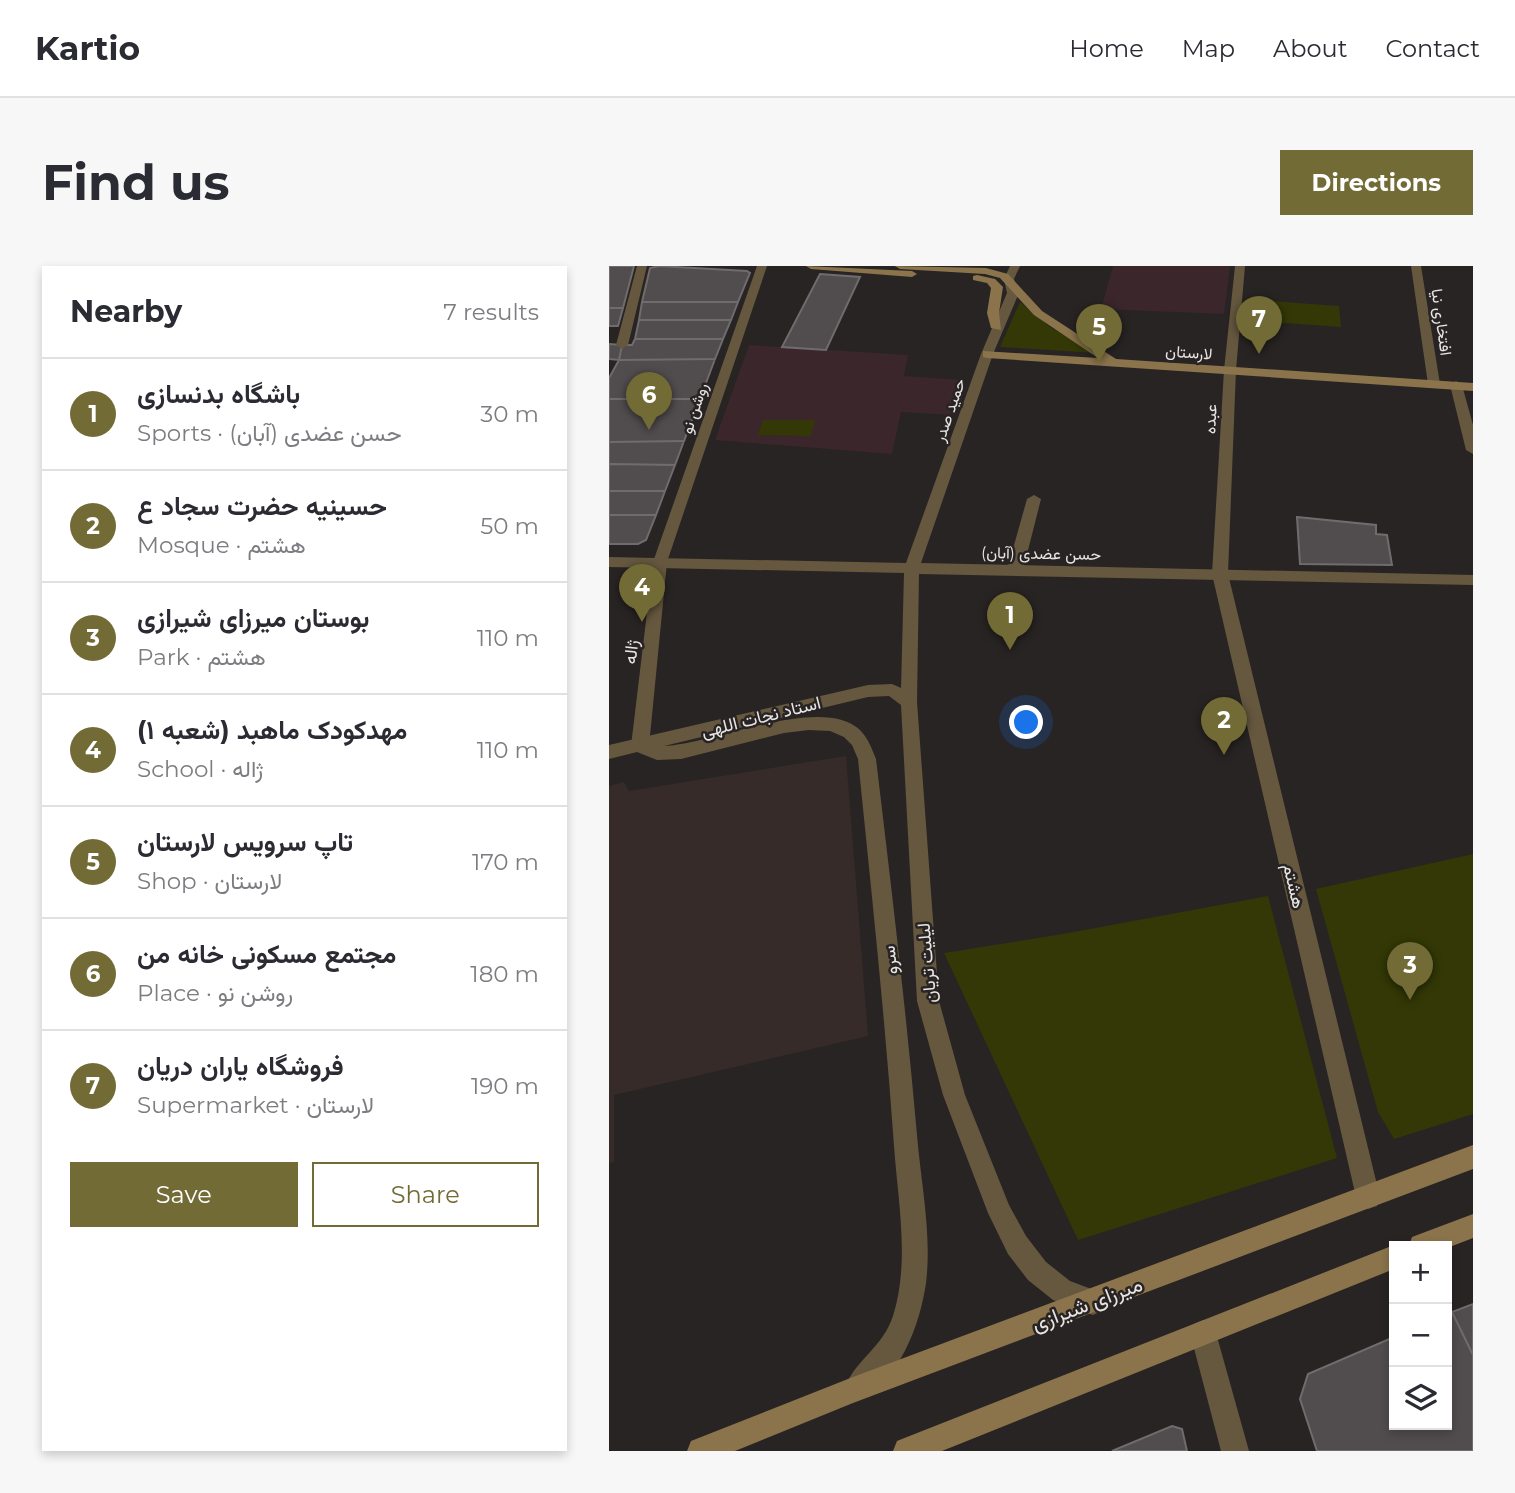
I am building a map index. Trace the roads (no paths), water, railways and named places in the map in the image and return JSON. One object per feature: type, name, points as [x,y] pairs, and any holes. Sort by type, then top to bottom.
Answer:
[{"type":"main road","points":[[811,266],[887,269],[992,281],[997,287],[993,313],[996,328]]},
{"type":"main road","points":[[900,266],[986,271],[1009,279],[1038,313],[1113,363]]},
{"type":"main road","name":"لارستان","points":[[987,354],[1473,387]]},
{"type":"main road","name":"میرزای شیرازی","points":[[701,1451],[853,1390],[1473,1157]]},
{"type":"main road","points":[[1434,1241],[1473,1226]]},
{"type":"main road","points":[[907,1451],[1389,1259]]},
{"type":"street","points":[[622,345],[642,266]]},
{"type":"street","name":"روشن نو","points":[[660,562],[762,266]]},
{"type":"street","name":"حمید صدر","points":[[912,568],[996,328],[1013,290],[1009,279],[1015,266]]},
{"type":"street","name":"عبده","points":[[1220,574],[1230,370],[1240,266]]},
{"type":"street","name":"افتخاری نیا","points":[[1416,266],[1434,384]]},
{"type":"street","points":[[1455,385],[1473,450]]},
{"type":"street","points":[[1015,570],[1034,499]]},
{"type":"street","name":"حسن عضدی (آبان)","points":[[609,562],[1473,580]]},
{"type":"street","name":"ژاله","points":[[640,746],[660,562]]},
{"type":"street","name":"لیلیت تریان","points":[[912,568],[909,702],[928,1001],[954,1095],[1000,1213],[1017,1245],[1037,1271],[1062,1292],[1093,1302]]},
{"type":"street","name":"هشتم","points":[[1220,574],[1368,1197]]},
{"type":"street","name":"استاد نجات اللهی","points":[[609,752],[868,691],[892,690],[909,702]]},
{"type":"street","name":"سرو","points":[[640,746],[655,753],[675,754],[786,727],[830,724],[852,733],[867,759],[898,1040],[915,1262],[912,1298],[902,1331],[883,1363],[853,1390]]},
{"type":"street","points":[[1203,1333],[1235,1451]]},
{"type":"place","name":"فروشگاه یاران دریان","points":[[1259,354]]},
{"type":"place","name":"تاپ سرویس لارستان","points":[[1099,362]]},
{"type":"place","name":"مجتمع مسکونی خانه من","points":[[649,430]]},
{"type":"place","name":"مهدکودک ماهبد (شعبه ۱)","points":[[642,622]]},
{"type":"place","name":"باشگاه بدنسازی","points":[[1010,650]]},
{"type":"place","name":"حسینیه حضرت سجاد ع","points":[[1224,755]]},
{"type":"place","name":"بوستان میرزای شیرازی","points":[[1410,1000]]}]
